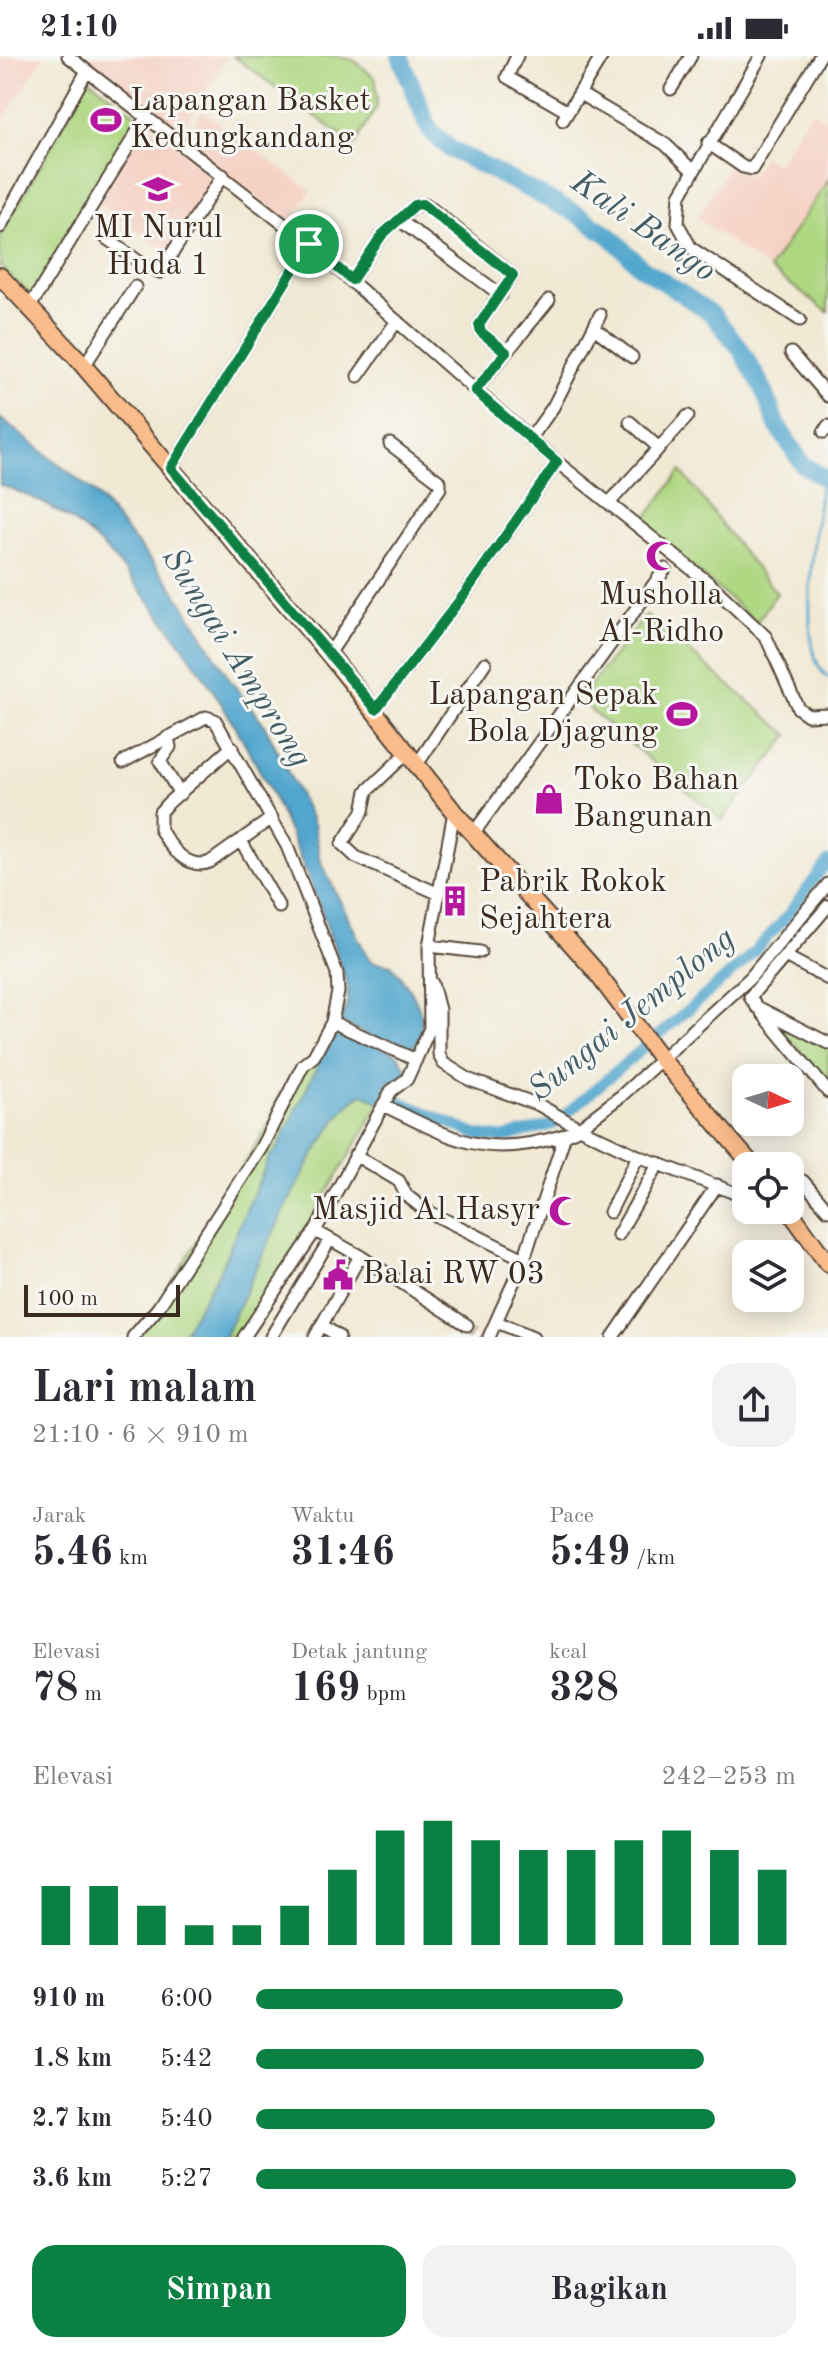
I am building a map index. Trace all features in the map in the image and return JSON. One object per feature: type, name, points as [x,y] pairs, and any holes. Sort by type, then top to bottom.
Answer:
[{"type":"main road","points":[[0,276],[31,305],[84,366],[376,709],[454,812],[593,968],[661,1059],[741,1152]]},
{"type":"main road","points":[[799,1224],[828,1264]]},
{"type":"street","points":[[68,56],[309,244],[530,439],[610,502],[766,637],[798,708],[808,715],[828,714]]},
{"type":"street","points":[[517,56],[507,77],[566,116],[602,56]]},
{"type":"street","points":[[671,89],[691,56]]},
{"type":"street","points":[[761,56],[708,143],[677,207],[682,238],[691,248],[800,320]]},
{"type":"street","points":[[708,143],[743,167],[754,167],[820,56]]},
{"type":"street","points":[[0,227],[87,71]]},
{"type":"street","points":[[580,94],[665,144],[693,171]]},
{"type":"street","points":[[31,305],[147,116]]},
{"type":"street","points":[[106,238],[145,266],[160,272],[223,175]]},
{"type":"street","points":[[352,280],[382,235],[415,205],[427,205],[511,271],[513,277],[479,329],[506,352]]},
{"type":"street","points":[[399,220],[501,295]]},
{"type":"street","points":[[171,468],[309,244]]},
{"type":"street","points":[[84,366],[135,287]]},
{"type":"street","points":[[475,391],[549,300]]},
{"type":"street","points":[[530,439],[553,407],[600,315]]},
{"type":"street","points":[[358,376],[397,321]]},
{"type":"street","points":[[594,328],[632,357]]},
{"type":"street","points":[[791,353],[828,396]]},
{"type":"street","points":[[610,502],[688,416]]},
{"type":"street","points":[[630,422],[659,448]]},
{"type":"street","points":[[329,654],[440,488],[440,482],[390,444]]},
{"type":"street","points":[[376,709],[466,592],[557,462]]},
{"type":"street","points":[[473,834],[665,569]]},
{"type":"street","points":[[437,893],[356,857],[342,844],[363,811],[367,791],[413,757],[485,663]]},
{"type":"street","points":[[123,762],[209,717],[232,747],[287,846],[337,973],[338,992],[335,1023],[314,1056],[303,1065],[261,1148],[158,1308],[133,1337]]},
{"type":"street","points":[[168,737],[170,747],[160,761],[180,794]]},
{"type":"street","points":[[232,747],[160,812],[160,829],[189,863],[199,866],[210,862],[272,818]]},
{"type":"street","points":[[244,1337],[315,1231],[391,1091],[403,1084],[411,1058],[431,1022],[429,946],[454,812]]},
{"type":"street","points":[[241,841],[279,907]]},
{"type":"street","points":[[384,1104],[468,1145],[509,1149],[565,1135],[661,1059],[750,978],[828,884]]},
{"type":"street","points":[[826,911],[751,993],[757,1007],[828,1092]]},
{"type":"street","points":[[429,946],[480,952]]},
{"type":"street","points":[[785,956],[828,979]]},
{"type":"street","points":[[428,967],[439,1010],[439,1054],[443,1063],[470,1080],[554,1112],[638,1156],[732,1192]]},
{"type":"street","points":[[757,1007],[828,1043]]},
{"type":"street","points":[[335,1023],[411,1058]]},
{"type":"street","points":[[486,1337],[497,1322],[524,1259],[565,1135]]},
{"type":"street","points":[[355,1155],[399,1181],[406,1195],[425,1210],[524,1259]]},
{"type":"street","points":[[610,1212],[638,1156]]},
{"type":"street","points":[[618,1235],[659,1163]]},
{"type":"street","points":[[804,1182],[828,1210]]},
{"type":"street","points":[[618,1335],[717,1185]]},
{"type":"street","points":[[315,1231],[360,1256],[467,1325]]},
{"type":"street","points":[[271,1337],[329,1241]]},
{"type":"street","points":[[315,1337],[360,1256]]},
{"type":"street","points":[[497,1322],[533,1337]]},
{"type":"street","points":[[322,1325],[339,1337]]},
{"type":"shaded area","points":[[0,56],[44,56],[0,125]]},
{"type":"shaded area","points":[[93,56],[228,56],[179,133],[88,64]]},
{"type":"shaded area","points":[[811,110],[828,122],[828,180],[769,269],[697,218],[730,164],[750,177],[763,156],[777,165]]},
{"type":"shaded area","points":[[203,111],[311,191],[289,222],[183,141]]},
{"type":"shaded area","name":"MI Nurul Huda 1","points":[[146,122],[217,176],[169,254],[98,202]]},
{"type":"green space","points":[[233,56],[339,56],[355,61],[376,79],[377,106],[355,145]]},
{"type":"green space","points":[[89,79],[140,118],[32,295],[0,266],[0,237]]},
{"type":"green space","points":[[828,180],[828,312],[769,269]]},
{"type":"green space","points":[[681,471],[777,593],[757,622],[641,524]]},
{"type":"green space","name":"Lapangan Sepak Bola Djagung","points":[[646,615],[789,735],[722,820],[586,706],[588,702],[582,696]]},
{"type":"green space","points":[[782,1024],[828,1047],[828,1083],[782,1030]]},
{"type":"green space","points":[[316,1061],[320,1063],[277,1149],[270,1156],[219,1272],[181,1337],[138,1337],[303,1068]]},
{"type":"green space","points":[[364,1094],[380,1103],[242,1337],[224,1337],[309,1164],[348,1105]]},
{"type":"water","points":[[0,418],[95,493],[172,586],[230,680],[264,724],[314,824],[321,862],[367,956],[373,962],[391,965],[414,996],[422,1020],[421,1032],[406,1053],[340,1022],[347,1005],[348,987],[331,937],[274,799],[227,712],[150,602],[96,540],[54,509],[0,485]]},
{"type":"water","points":[[337,1026],[398,1055],[407,1070],[399,1081],[389,1081],[380,1103],[364,1094],[348,1106],[329,1130],[288,1204],[224,1337],[181,1337],[219,1272],[270,1156],[277,1149]]},
{"type":"waterway","name":"Kali Bango","points":[[400,56],[429,129],[450,149],[577,214],[610,236],[641,267],[711,313],[739,347],[762,386],[777,425],[803,465],[828,480]]},
{"type":"waterway","points":[[822,480],[810,584],[810,615],[812,643],[818,664],[828,677]]},
{"type":"waterway","name":"Sungai Jemplong","points":[[379,1092],[477,1135],[503,1138],[554,1124],[743,963],[783,921],[828,861]]},
{"type":"tunnel","points":[[467,1325],[483,1336]]},
{"type":"place","name":"Lapangan Basket Kedungkandang","points":[[106,120]]},
{"type":"place","name":"MI Nurul Huda 1","points":[[158,189]]},
{"type":"place","name":"Musholla Al-Ridho","points":[[661,556]]},
{"type":"place","name":"Lapangan Sepak Bola Djagung","points":[[682,714]]},
{"type":"place","name":"Toko Bahan Bangunan","points":[[549,799]]},
{"type":"place","name":"Pabrik Rokok Sejahtera","points":[[455,901]]},
{"type":"place","name":"Masjid Al Hasyr","points":[[564,1211]]},
{"type":"place","name":"Balai RW 03","points":[[338,1275]]},
{"type":"route","points":[[418,203],[427,205],[511,271],[514,276],[512,280],[479,325],[481,332],[506,352],[475,391],[557,462],[466,592],[376,709],[278,598],[171,468],[309,244],[352,280],[382,235],[418,203]]},
{"type":"water label","name":"Sungai Amprong","points":[[236,658]]}]
